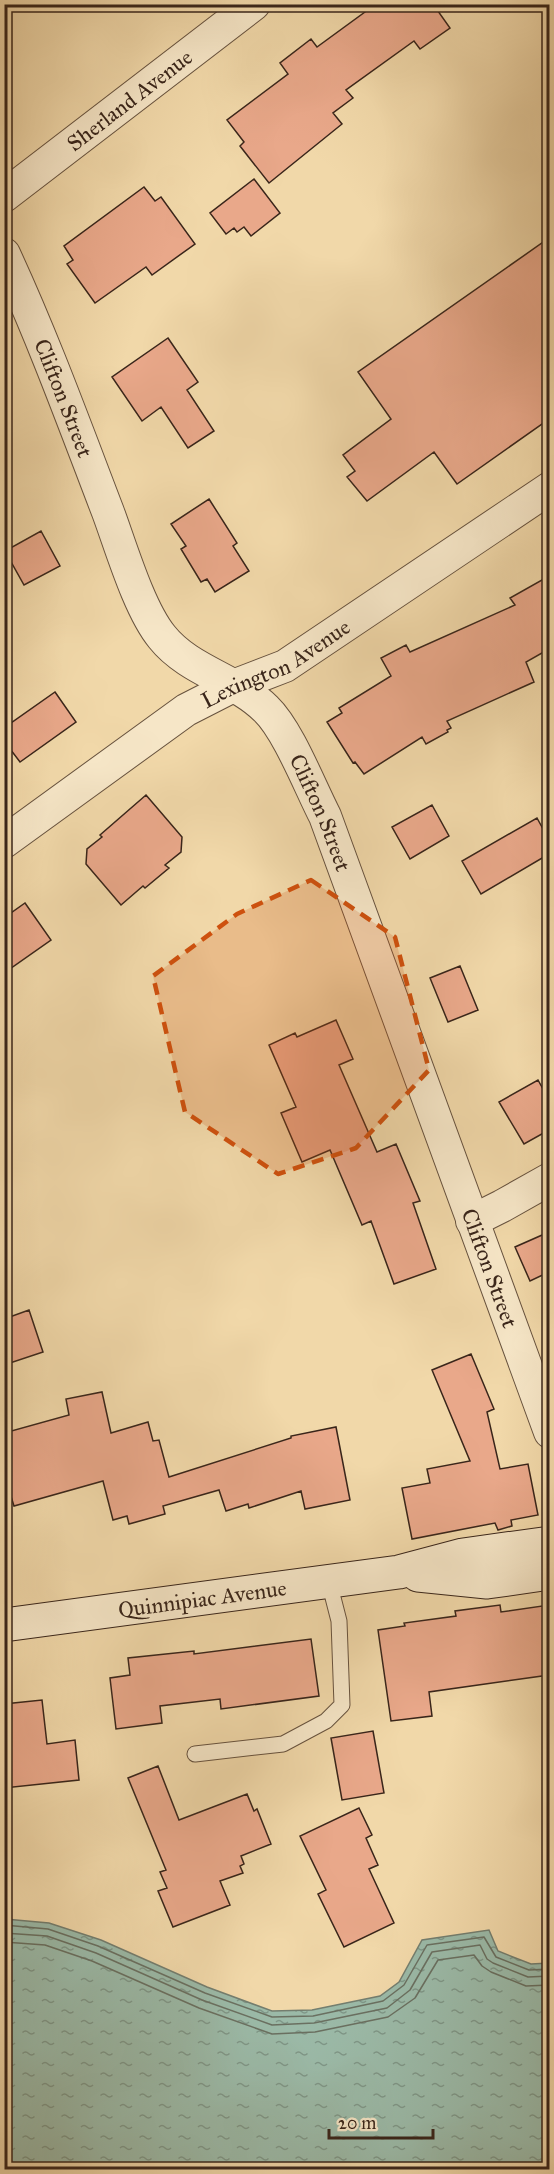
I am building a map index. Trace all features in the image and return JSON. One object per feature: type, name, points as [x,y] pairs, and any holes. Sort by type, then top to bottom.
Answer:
[{"type":"main road","name":"Quinnipiac Avenue","points":[[4,1625],[399,1572],[463,1555],[549,1543]]},
{"type":"main road","name":"Quinnipiac Avenue","points":[[399,1572],[487,1582],[549,1573]]},
{"type":"street","name":"Sherland Avenue","points":[[4,196],[254,4]]},
{"type":"street","name":"Clifton Street","points":[[4,254],[74,422],[142,602],[161,637],[184,659],[233,686],[266,708],[279,724],[325,816],[549,1432]]},
{"type":"street","name":"Lexington Avenue","points":[[4,842],[186,710],[233,686],[285,666],[549,488]]},
{"type":"street","points":[[472,1221],[549,1179]]},
{"type":"lane","points":[[195,1754],[283,1744],[326,1721],[342,1705],[339,1621],[329,1582]]},
{"type":"highlighted area","points":[[311,880],[395,937],[429,1070],[356,1148],[278,1174],[185,1112],[153,976],[237,914]]},
{"type":"water","points":[[5,1919],[49,1923],[101,1940],[207,1987],[272,2011],[312,2010],[380,1996],[399,1982],[422,1940],[489,1930],[498,1951],[531,1964],[549,1963],[549,2169],[5,2169]]},
{"type":"building","points":[[376,4],[433,4],[450,28],[420,49],[414,41],[346,90],[353,98],[333,113],[342,124],[269,183],[240,146],[244,142],[227,120],[288,74],[280,63],[311,39],[317,47]]},
{"type":"building","points":[[254,179],[280,213],[251,236],[244,227],[237,232],[234,228],[226,234],[210,213]]},
{"type":"building","points":[[144,187],[155,201],[161,197],[195,244],[152,275],[146,267],[95,303],[67,264],[73,260],[64,246]]},
{"type":"building","points":[[549,238],[549,419],[457,484],[434,452],[367,501],[347,477],[355,471],[343,455],[391,419],[358,372]]},
{"type":"building","points":[[168,338],[198,382],[187,390],[214,431],[188,448],[161,407],[142,421],[112,377]]},
{"type":"building","points":[[209,499],[237,543],[233,546],[249,571],[215,592],[207,579],[201,582],[181,549],[186,546],[171,524]]},
{"type":"building","points":[[41,531],[60,566],[24,585],[5,551]]},
{"type":"building","points":[[549,576],[549,649],[526,662],[534,682],[447,721],[451,728],[447,730],[448,732],[426,744],[422,737],[364,774],[355,762],[353,763],[327,722],[342,713],[339,708],[391,676],[381,658],[406,645],[410,652],[515,605],[510,598]]},
{"type":"building","points":[[55,692],[76,722],[20,762],[4,741],[4,728]]},
{"type":"building","points":[[146,795],[182,837],[181,852],[165,865],[169,868],[121,905],[86,864],[87,849]]},
{"type":"building","points":[[432,805],[449,836],[410,859],[392,827]]},
{"type":"building","points":[[537,818],[549,840],[549,854],[481,894],[462,861]]},
{"type":"building","points":[[25,903],[51,940],[4,973],[4,918]]},
{"type":"building","points":[[460,966],[478,1010],[448,1022],[430,978]]},
{"type":"building","points":[[336,1020],[353,1059],[339,1065],[377,1152],[396,1144],[420,1201],[413,1203],[436,1269],[394,1284],[371,1221],[362,1225],[330,1150],[302,1162],[281,1113],[296,1107],[269,1045],[295,1033],[297,1037]]},
{"type":"building","points":[[538,1080],[549,1100],[549,1130],[524,1144],[499,1102]]},
{"type":"building","points":[[549,1232],[549,1272],[530,1281],[515,1247]]},
{"type":"building","points":[[29,1310],[43,1352],[4,1365],[4,1319]]},
{"type":"building","points":[[471,1354],[494,1409],[487,1412],[500,1469],[528,1464],[538,1515],[511,1520],[512,1526],[498,1530],[495,1523],[412,1539],[402,1488],[430,1483],[427,1469],[470,1461],[432,1370]]},
{"type":"building","points":[[102,1392],[111,1433],[148,1422],[153,1441],[159,1440],[169,1477],[291,1438],[291,1436],[336,1427],[350,1500],[305,1509],[301,1491],[249,1508],[248,1504],[226,1511],[219,1490],[163,1506],[165,1514],[129,1524],[127,1516],[113,1520],[103,1481],[14,1506],[4,1474],[4,1433],[69,1415],[66,1399]]},
{"type":"building","points":[[500,1605],[501,1612],[549,1605],[549,1675],[429,1692],[432,1716],[391,1721],[378,1630],[405,1626],[404,1623],[456,1616],[455,1611]]},
{"type":"building","points":[[311,1639],[319,1696],[221,1709],[220,1699],[160,1706],[162,1723],[116,1729],[110,1678],[130,1675],[128,1658],[194,1651],[194,1654]]},
{"type":"building","points":[[42,1700],[47,1744],[75,1740],[79,1780],[4,1788],[4,1704]]},
{"type":"building","points":[[373,1731],[384,1793],[342,1800],[331,1738]]},
{"type":"building","points":[[158,1766],[179,1820],[247,1794],[254,1811],[257,1809],[271,1844],[241,1856],[244,1864],[240,1866],[243,1873],[220,1881],[230,1905],[173,1927],[158,1891],[167,1888],[160,1872],[166,1870],[128,1778]]},
{"type":"building","points":[[359,1808],[372,1835],[366,1838],[378,1865],[369,1869],[394,1923],[344,1947],[318,1894],[326,1890],[300,1836]]}]
